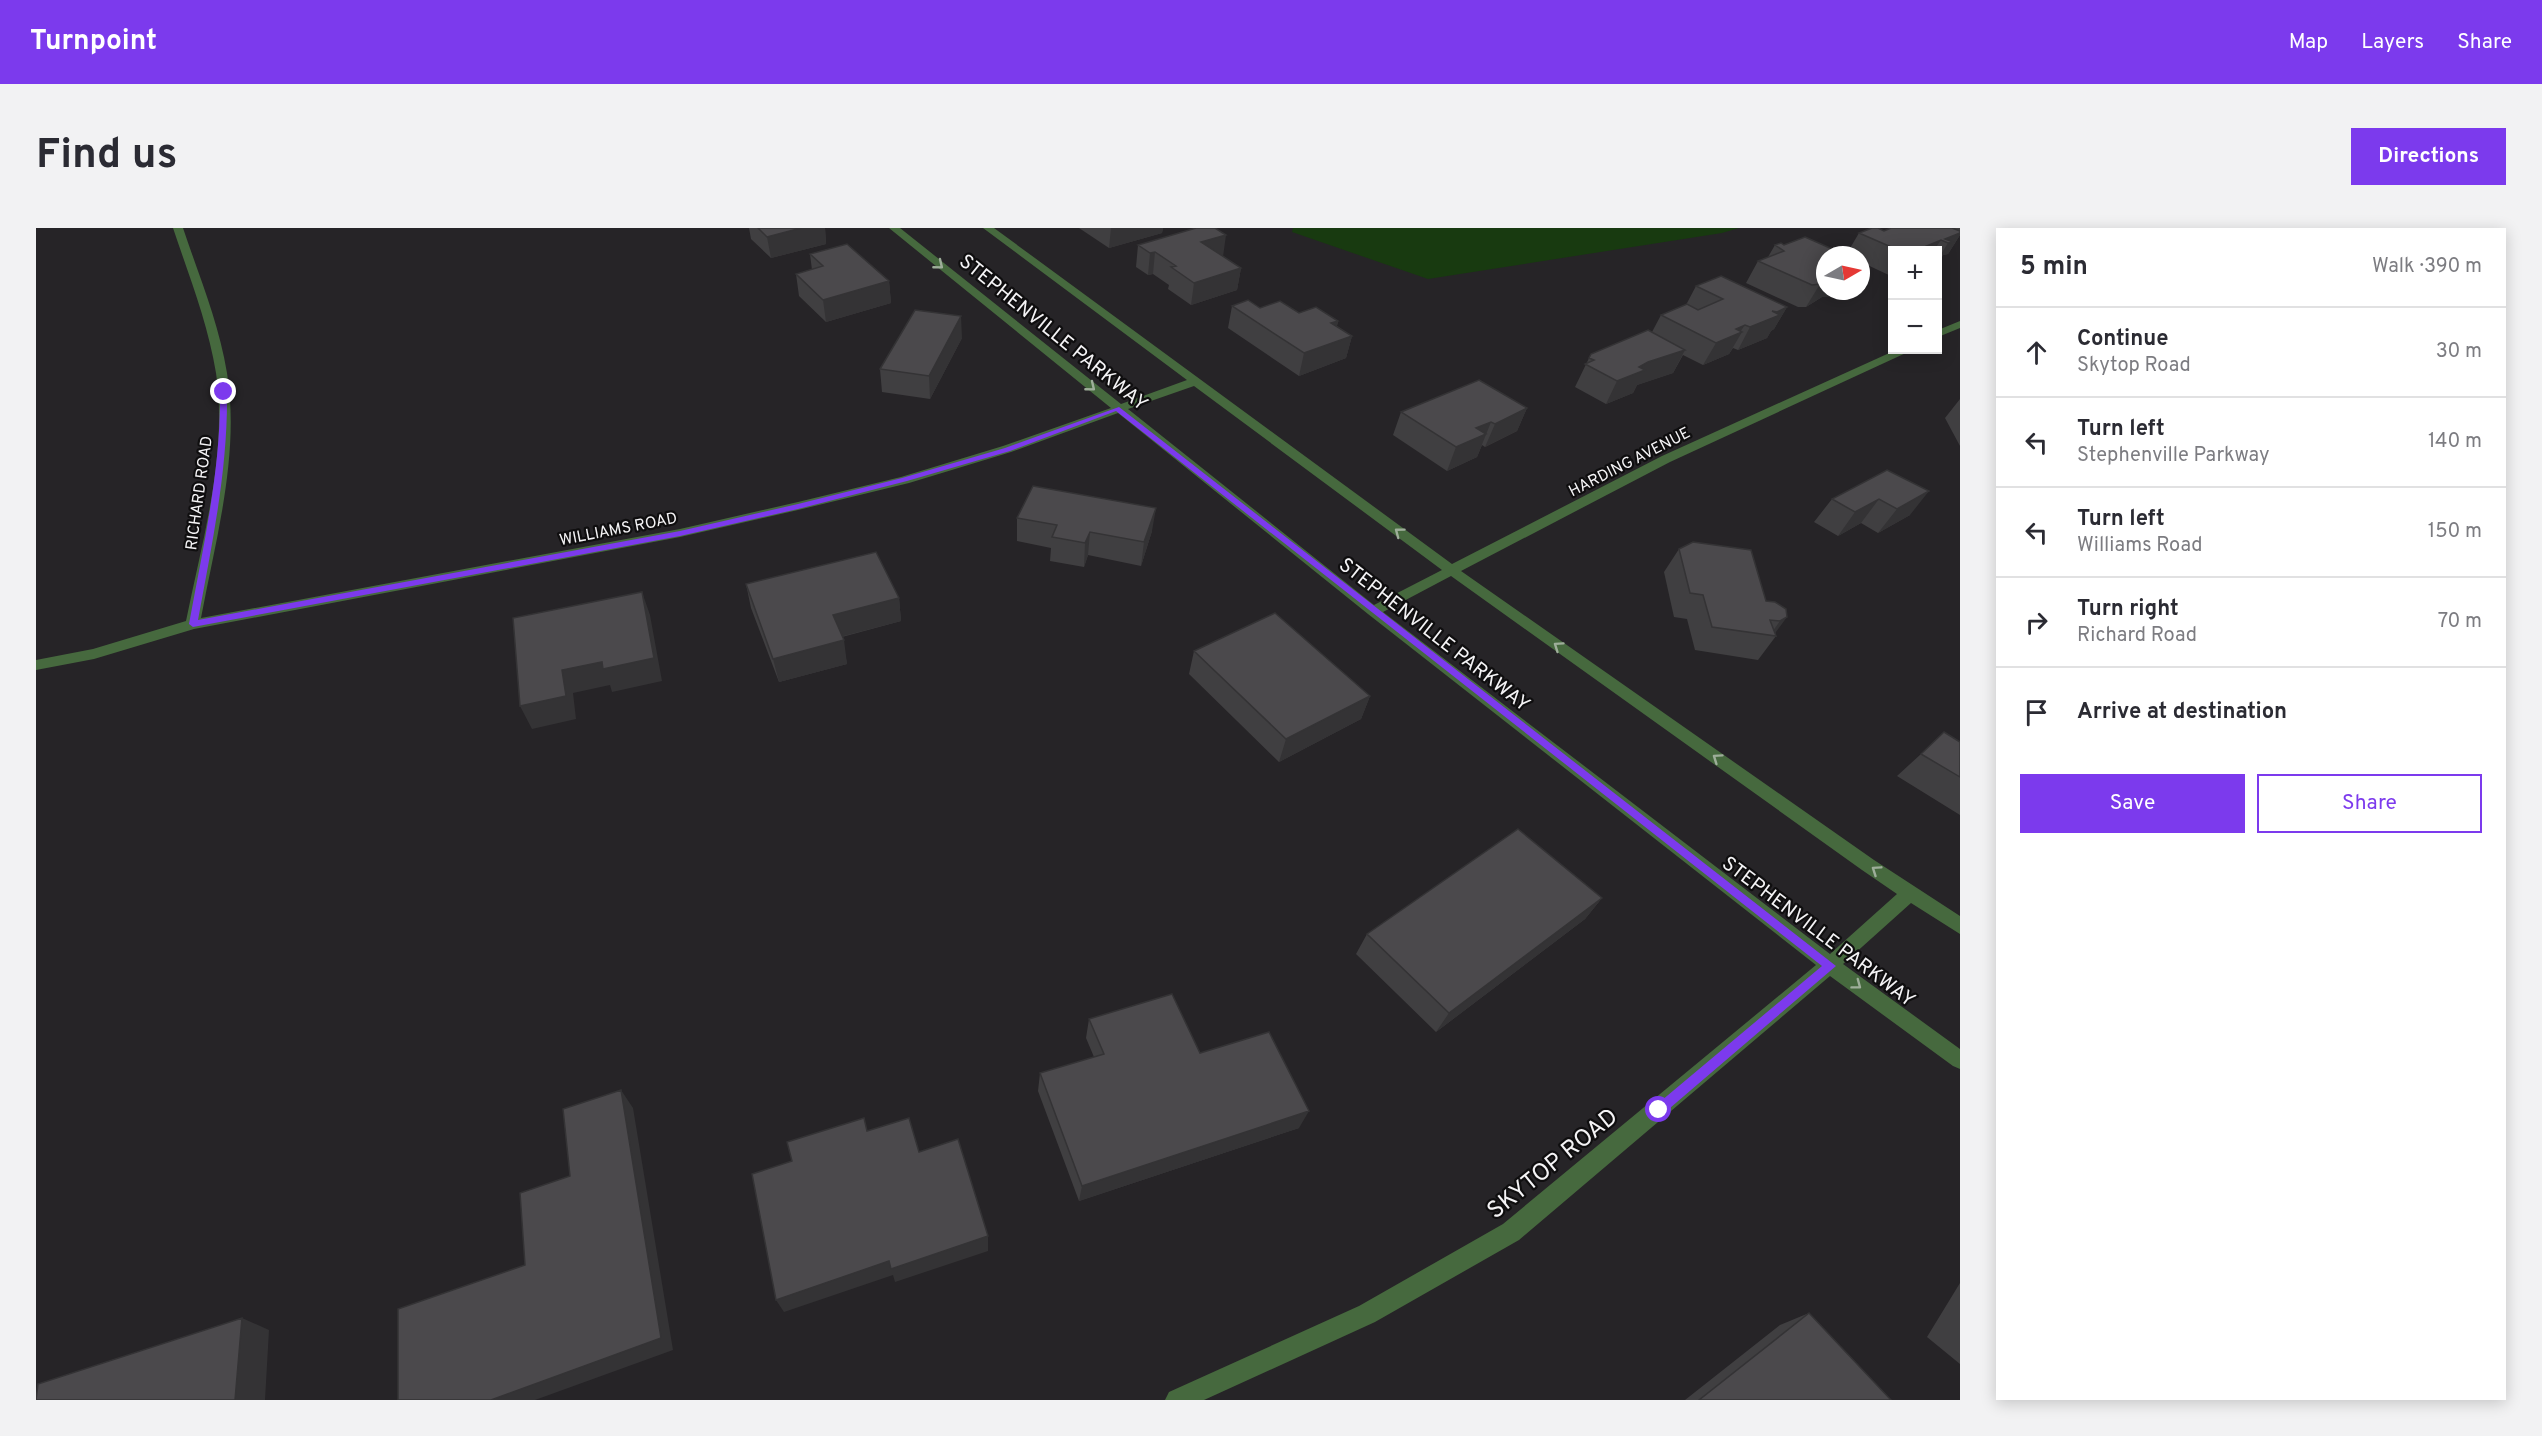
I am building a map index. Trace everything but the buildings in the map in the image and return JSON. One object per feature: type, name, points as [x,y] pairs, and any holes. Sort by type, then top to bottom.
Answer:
[{"type":"street","name":"RICHARD ROAD","points":[[178,228],[214,341],[224,392],[224,437],[220,482],[193,624]]},
{"type":"street","name":"STEPHENVILLE PARKWAY","points":[[894,228],[1116,408],[1373,611],[1830,966],[1960,1060]]},
{"type":"street","name":"STEPHENVILLE PARKWAY","points":[[988,228],[1451,570],[1960,926]]},
{"type":"street","points":[[1942,333],[1957,328]]},
{"type":"street","name":"HARDING AVENUE","points":[[1373,611],[1666,459],[1895,354]]},
{"type":"street","name":"WILLIAMS ROAD","points":[[36,665],[94,654],[193,624],[680,533],[798,506],[904,480],[1007,449],[1196,381]]},
{"type":"street","name":"SKYTOP ROAD","points":[[1178,1400],[1367,1314],[1511,1232],[1830,966],[1910,893]]},
{"type":"green space","points":[[1293,228],[1739,228],[1722,233],[1428,279],[1292,232]]},
{"type":"route","points":[[224,392],[224,437],[220,482],[193,624],[680,533],[798,506],[904,480],[1007,449],[1116,408],[1830,966],[1659,1110]]}]
